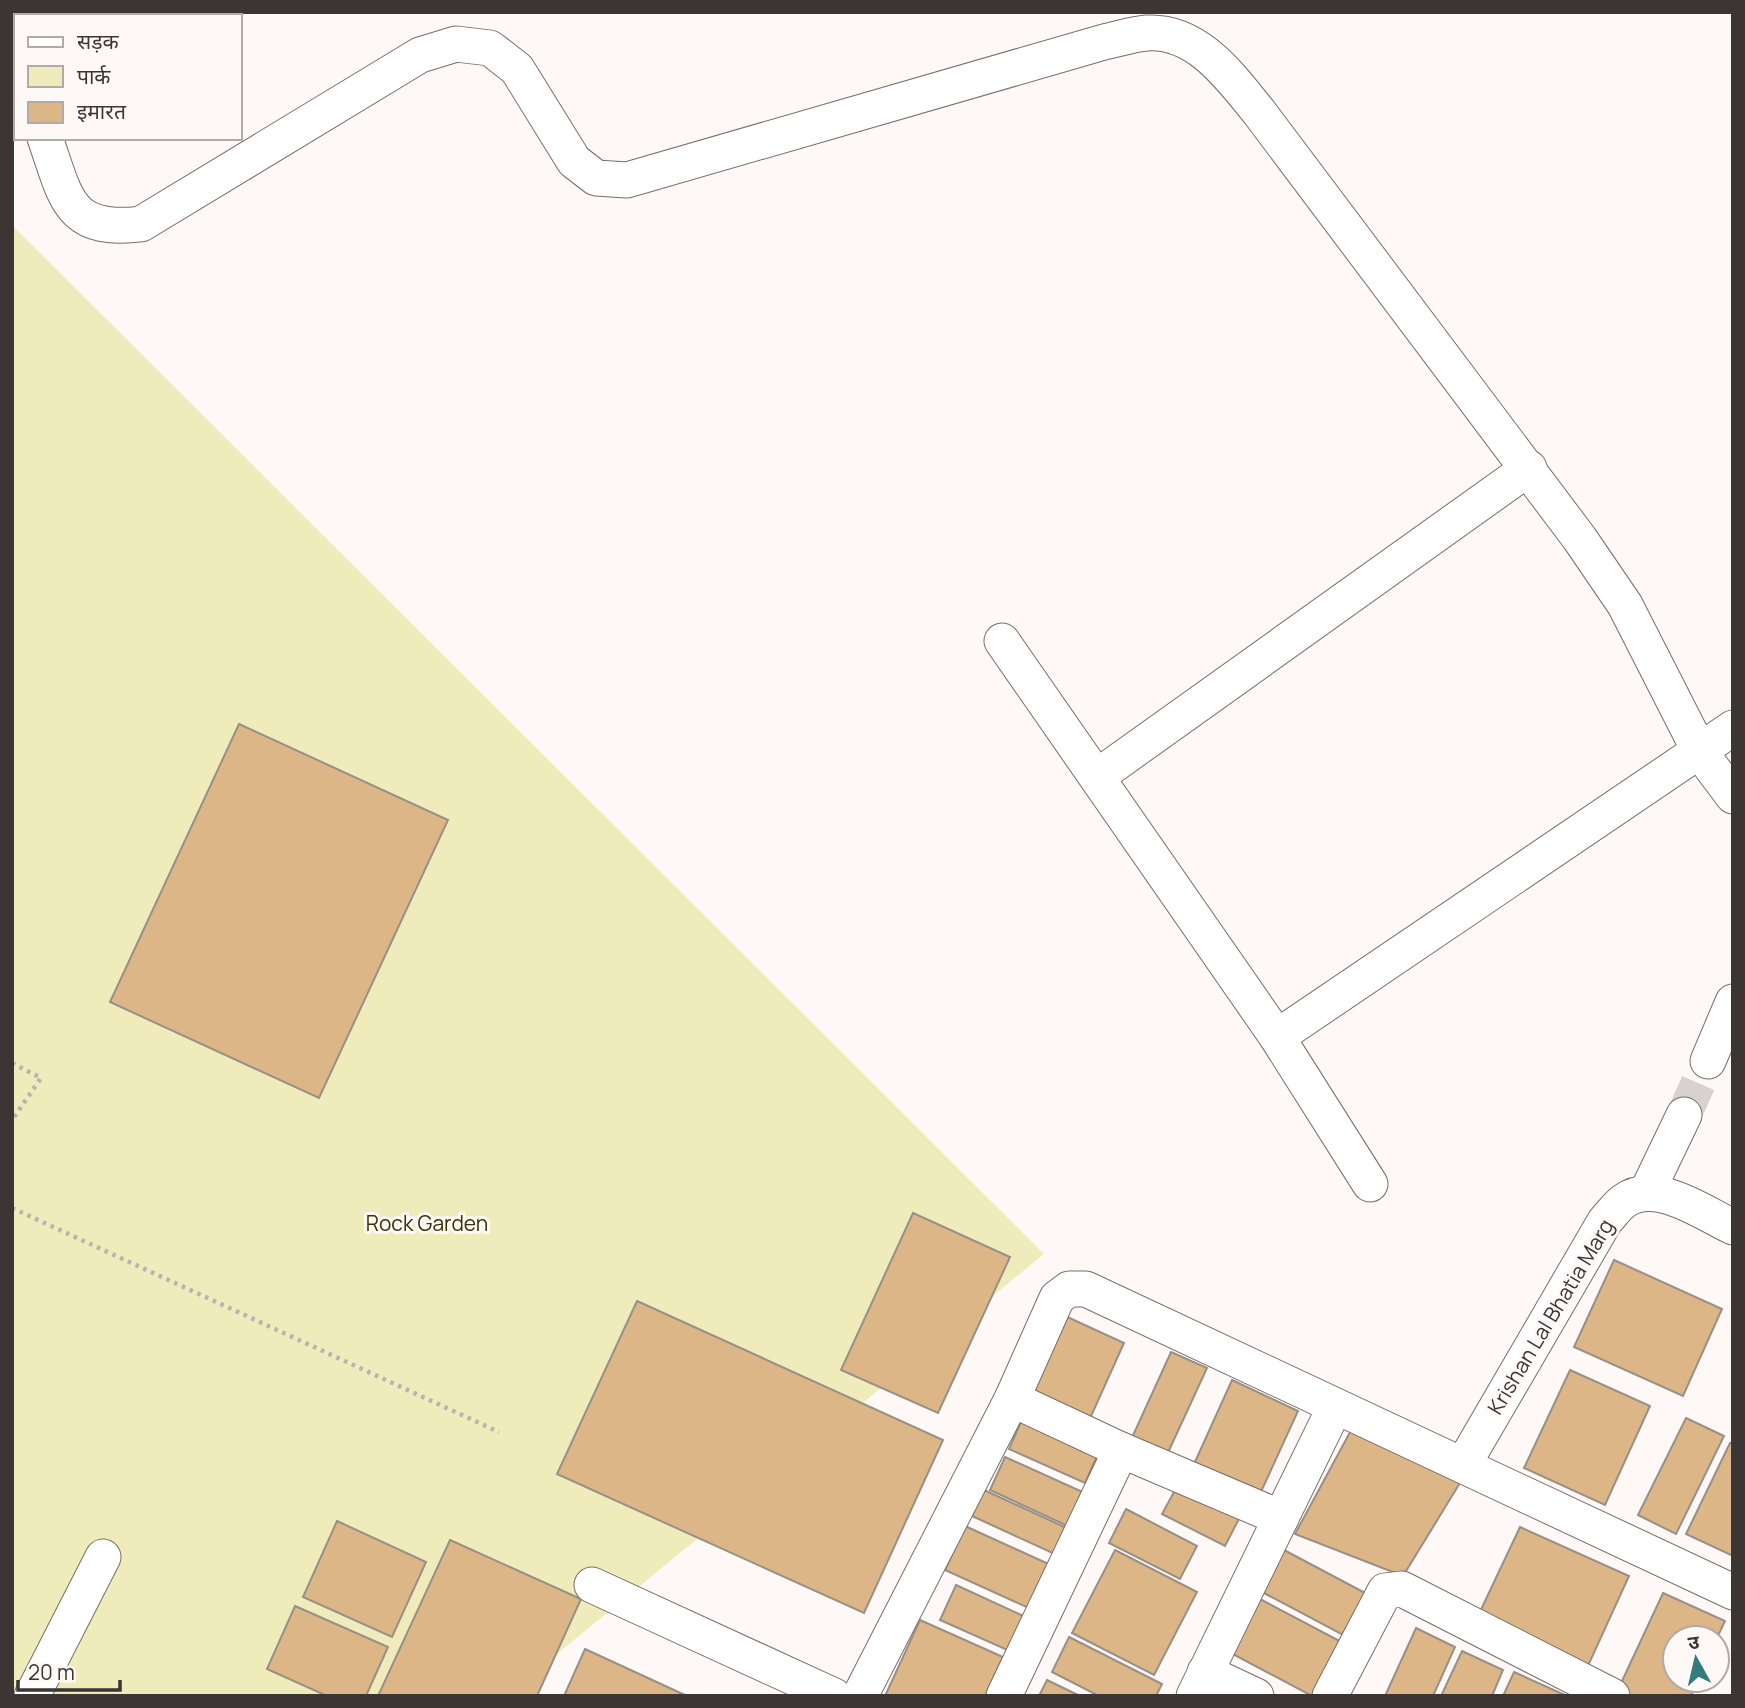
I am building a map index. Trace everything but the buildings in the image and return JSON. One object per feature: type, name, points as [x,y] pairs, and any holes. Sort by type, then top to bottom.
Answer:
[{"type":"street","points":[[46,140],[68,201],[87,220],[112,228],[141,224],[420,55],[456,44],[490,48],[517,69],[574,161],[596,178],[627,180],[1104,41],[1149,33],[1186,41],[1218,63],[1529,468],[1625,605],[1700,752],[1733,796]]},
{"type":"street","points":[[1098,775],[1529,468]]},
{"type":"street","points":[[1002,641],[1098,775],[1277,1037],[1370,1184]]},
{"type":"street","points":[[1277,1037],[1733,728]]},
{"type":"street","points":[[1708,1061],[1733,1002]]},
{"type":"street","points":[[1684,1115],[1647,1192],[1665,1196],[1733,1227]]},
{"type":"street","name":"Krishan Lal Bhatia Marg","points":[[1463,1465],[1605,1221],[1625,1200],[1647,1192]]},
{"type":"street","points":[[860,1696],[1012,1399],[1057,1298],[1069,1289],[1086,1289],[1733,1592]]},
{"type":"street","points":[[1012,1399],[1121,1450],[1281,1518]]},
{"type":"street","points":[[1256,1696],[1199,1684],[1335,1406]]},
{"type":"street","points":[[1004,1696],[1121,1450]]},
{"type":"street","points":[[32,1696],[103,1557]]},
{"type":"street","points":[[592,1585],[834,1696]]},
{"type":"street","points":[[1330,1696],[1385,1591],[1402,1589],[1612,1696]]},
{"type":"path","points":[[12,1062],[41,1078],[12,1120]]},
{"type":"path","points":[[12,1208],[499,1432]]},
{"type":"green space","name":"Rock Garden","points":[[12,225],[1044,1254],[506,1696],[12,1696]]},
{"type":"tunnel","points":[[1684,1115],[1708,1061]]}]
